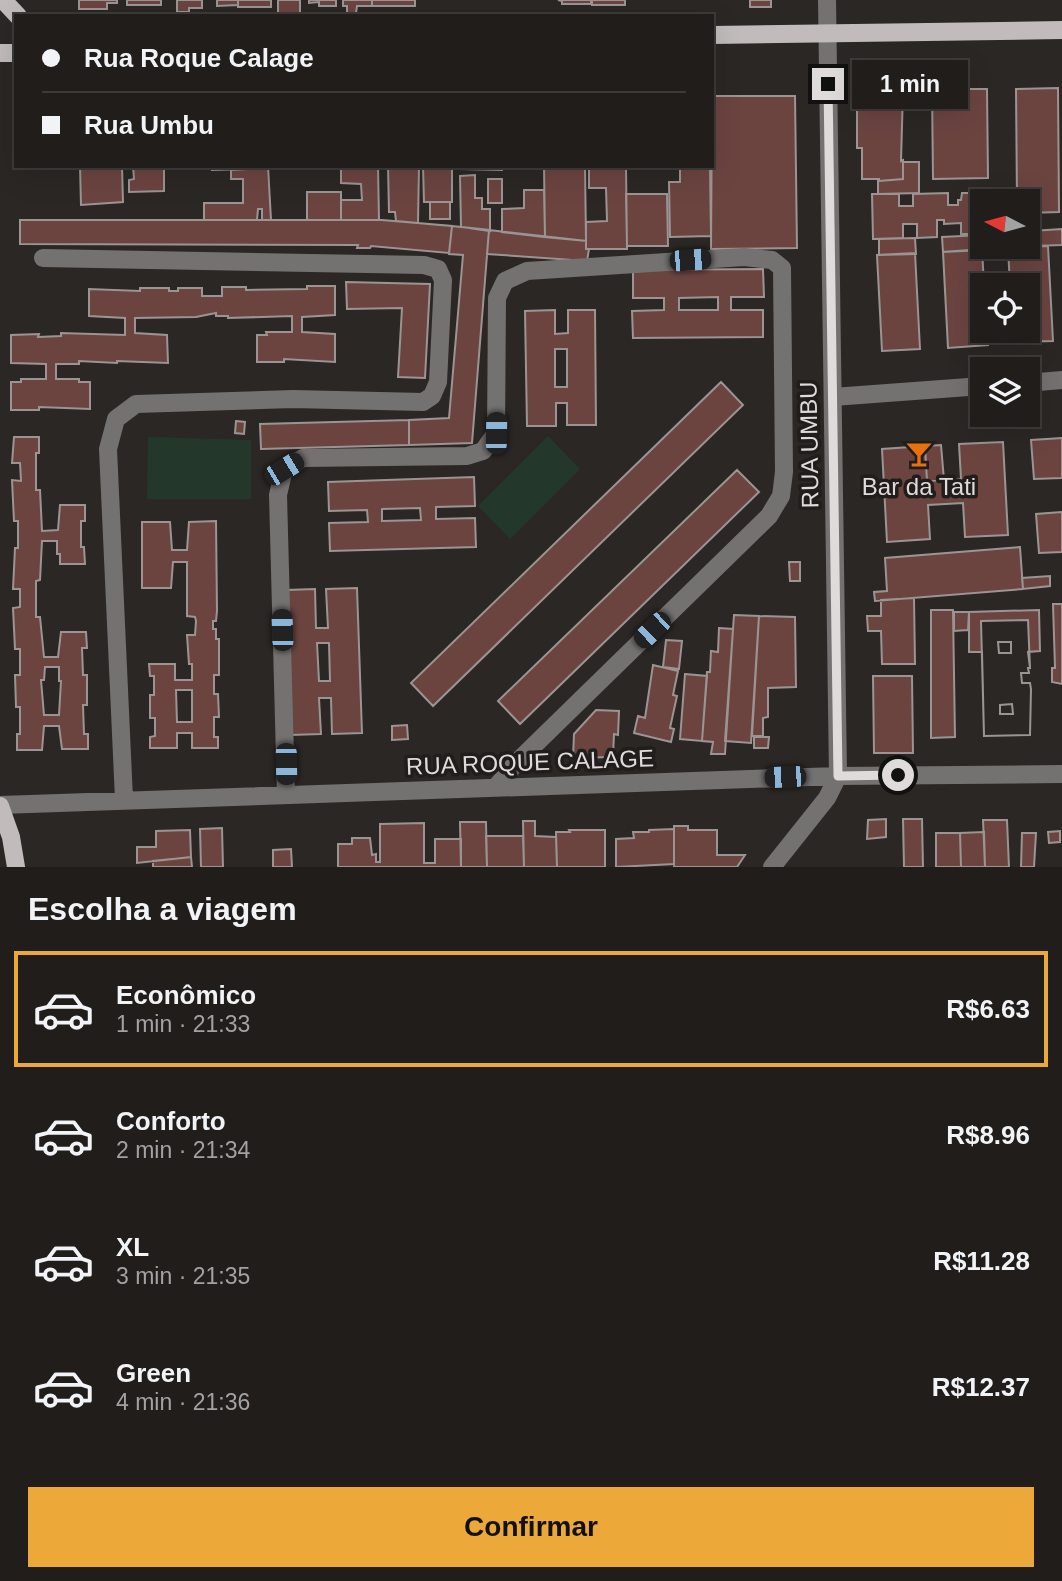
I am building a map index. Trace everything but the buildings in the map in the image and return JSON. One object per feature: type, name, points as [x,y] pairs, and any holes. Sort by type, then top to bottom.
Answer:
[{"type":"main road","points":[[3,0],[16,14]]},
{"type":"main road","points":[[714,35],[1062,30]]},
{"type":"main road","points":[[0,805],[11,837],[16,867]]},
{"type":"street","name":"RUA UMBU","points":[[827,0],[838,776]]},
{"type":"street","points":[[286,795],[278,495],[284,469],[303,458],[467,456],[483,451],[496,433],[497,298],[505,281],[527,271],[744,257],[772,260],[782,268],[783,472],[780,496],[769,516],[516,763],[495,788]]},
{"type":"street","points":[[43,258],[424,265],[438,269],[443,280],[438,382],[432,396],[423,402],[292,399],[136,404],[116,419],[108,449],[124,799]]},
{"type":"street","points":[[1040,382],[1062,380]]},
{"type":"street","points":[[833,397],[970,387]]},
{"type":"street","name":"RUA ROQUE CALAGE","points":[[0,805],[838,776],[1062,774]]},
{"type":"street","points":[[772,867],[827,798],[838,776]]},
{"type":"green space","points":[[548,436],[580,469],[510,539],[478,506]]},
{"type":"green space","points":[[148,437],[251,440],[251,499],[147,499]]},
{"type":"place","name":"Bar da Tati","points":[[919,454]]},
{"type":"route","points":[[828,84],[838,776],[898,775]]}]
